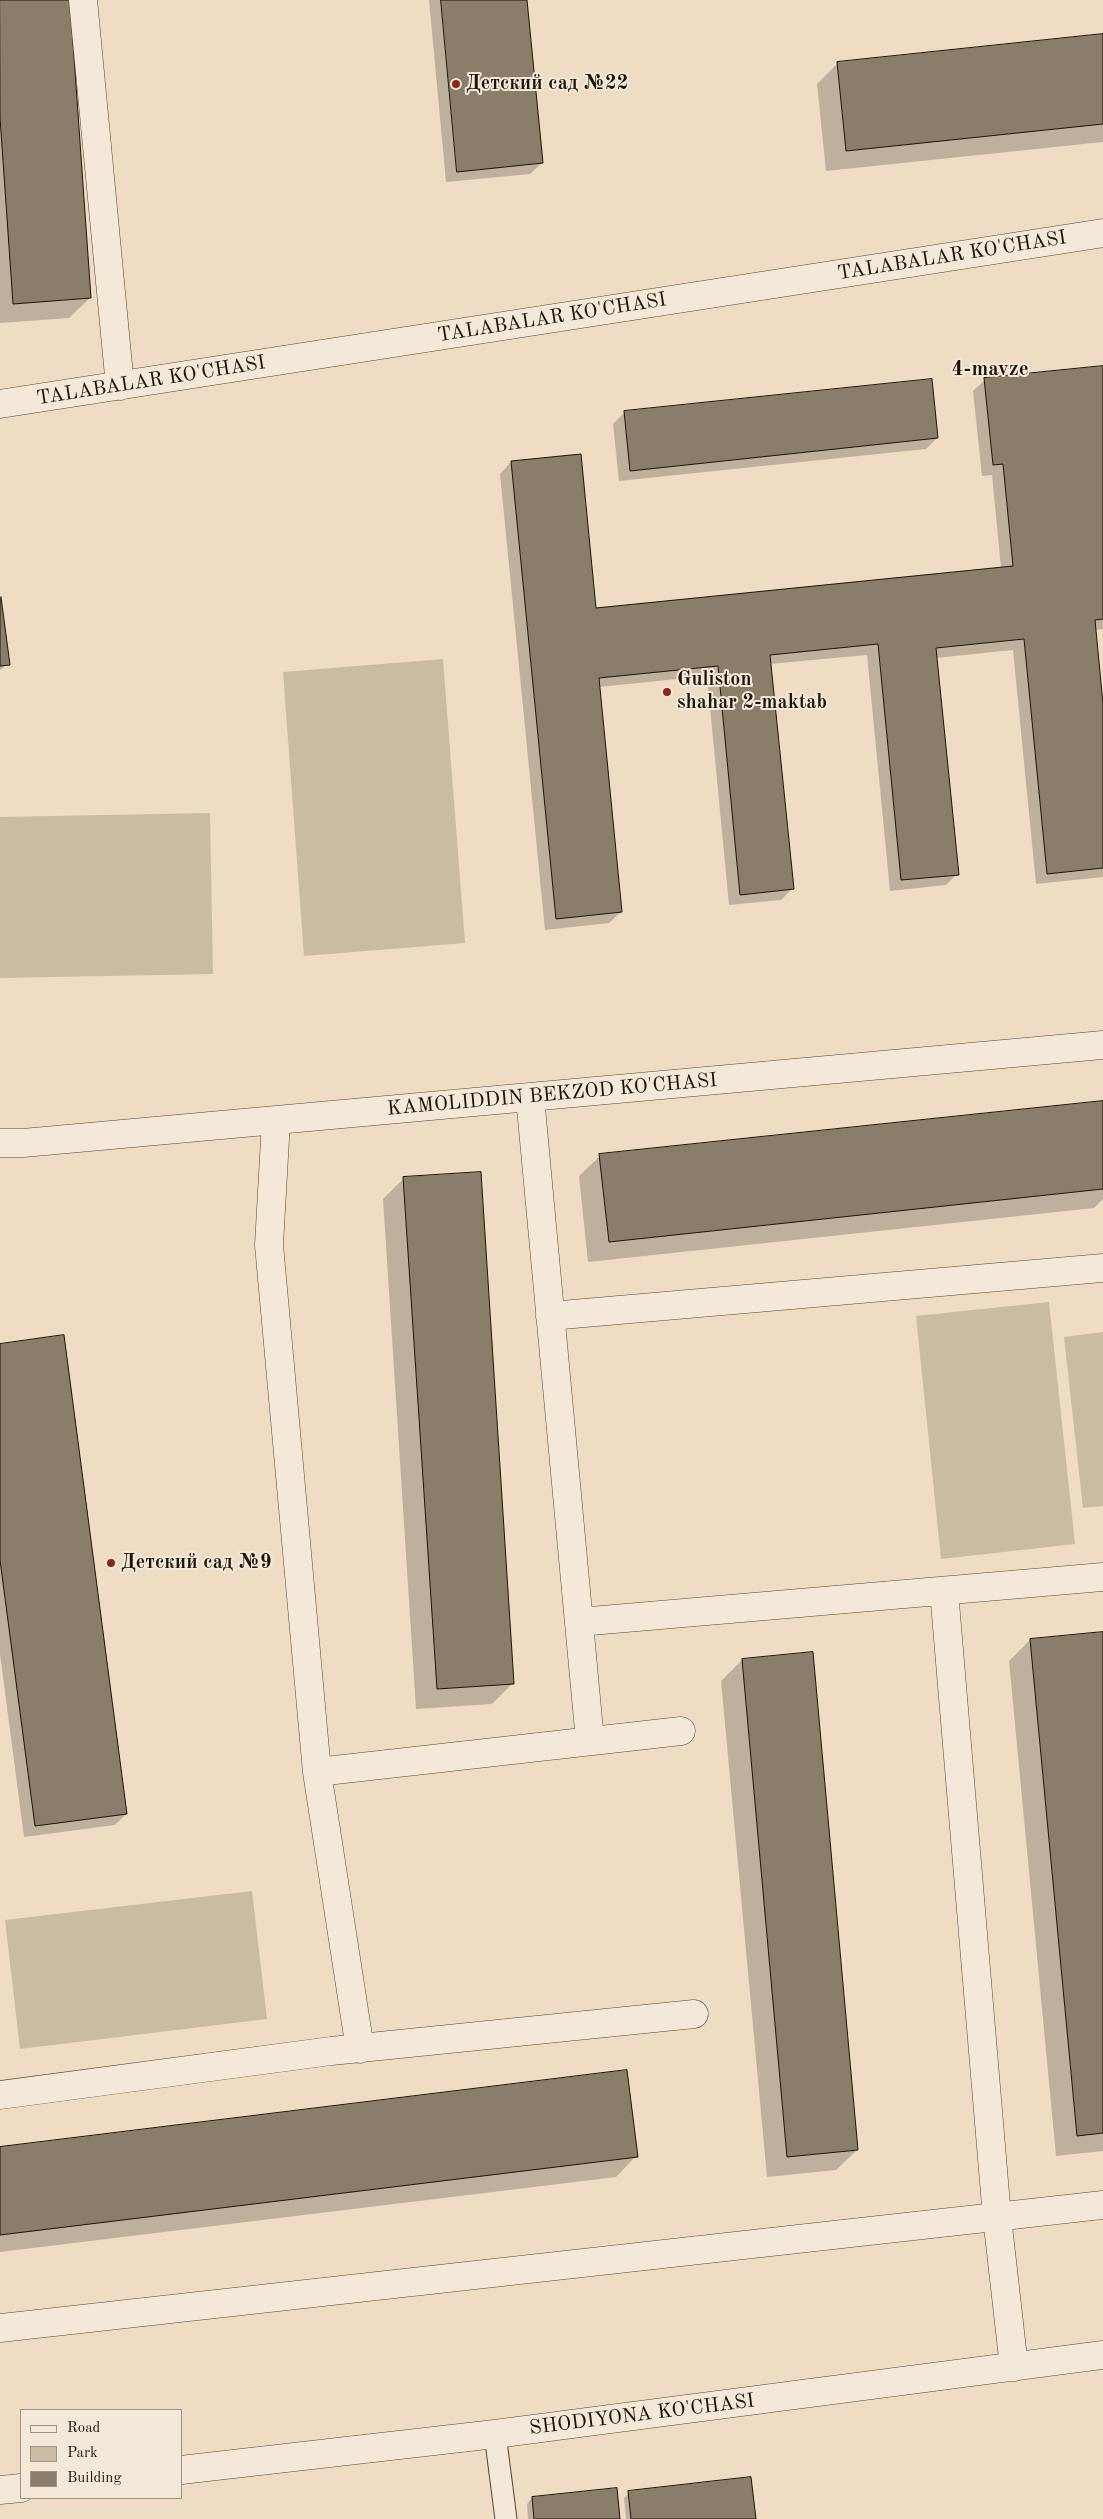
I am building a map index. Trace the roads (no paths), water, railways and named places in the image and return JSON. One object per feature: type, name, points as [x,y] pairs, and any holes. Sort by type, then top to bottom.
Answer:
[{"type":"street","points":[[83,0],[120,386]]},
{"type":"street","name":"TALABALAR KO'CHASI","points":[[0,404],[1103,232]]},
{"type":"street","name":"KAMOLIDDIN BEKZOD KO'CHASI","points":[[0,1143],[23,1143],[276,1121],[1103,1045]]},
{"type":"street","points":[[530,1097],[590,1741]]},
{"type":"street","points":[[276,1121],[269,1245],[317,1772],[360,2049]]},
{"type":"street","points":[[550,1316],[1103,1268]]},
{"type":"street","points":[[579,1622],[1103,1577]]},
{"type":"street","points":[[944,1591],[997,2217],[1014,2367]]},
{"type":"street","points":[[317,1772],[681,1730]]},
{"type":"street","points":[[0,2095],[360,2049],[694,2014]]},
{"type":"street","points":[[0,2328],[1103,2205]]},
{"type":"street","name":"SHODIYONA KO'CHASI","points":[[182,2470],[495,2434],[1103,2356]]},
{"type":"street","points":[[0,2490],[20,2488]]},
{"type":"lane","points":[[495,2434],[506,2519]]},
{"type":"place","name":"Детский сад №22","points":[[456,84]]},
{"type":"place","name":"Guliston shahar 2-maktab","points":[[667,692]]},
{"type":"place","name":"Детский сад №9","points":[[111,1563]]},
{"type":"district","name":"4-mavze","points":[[990,369]]}]
